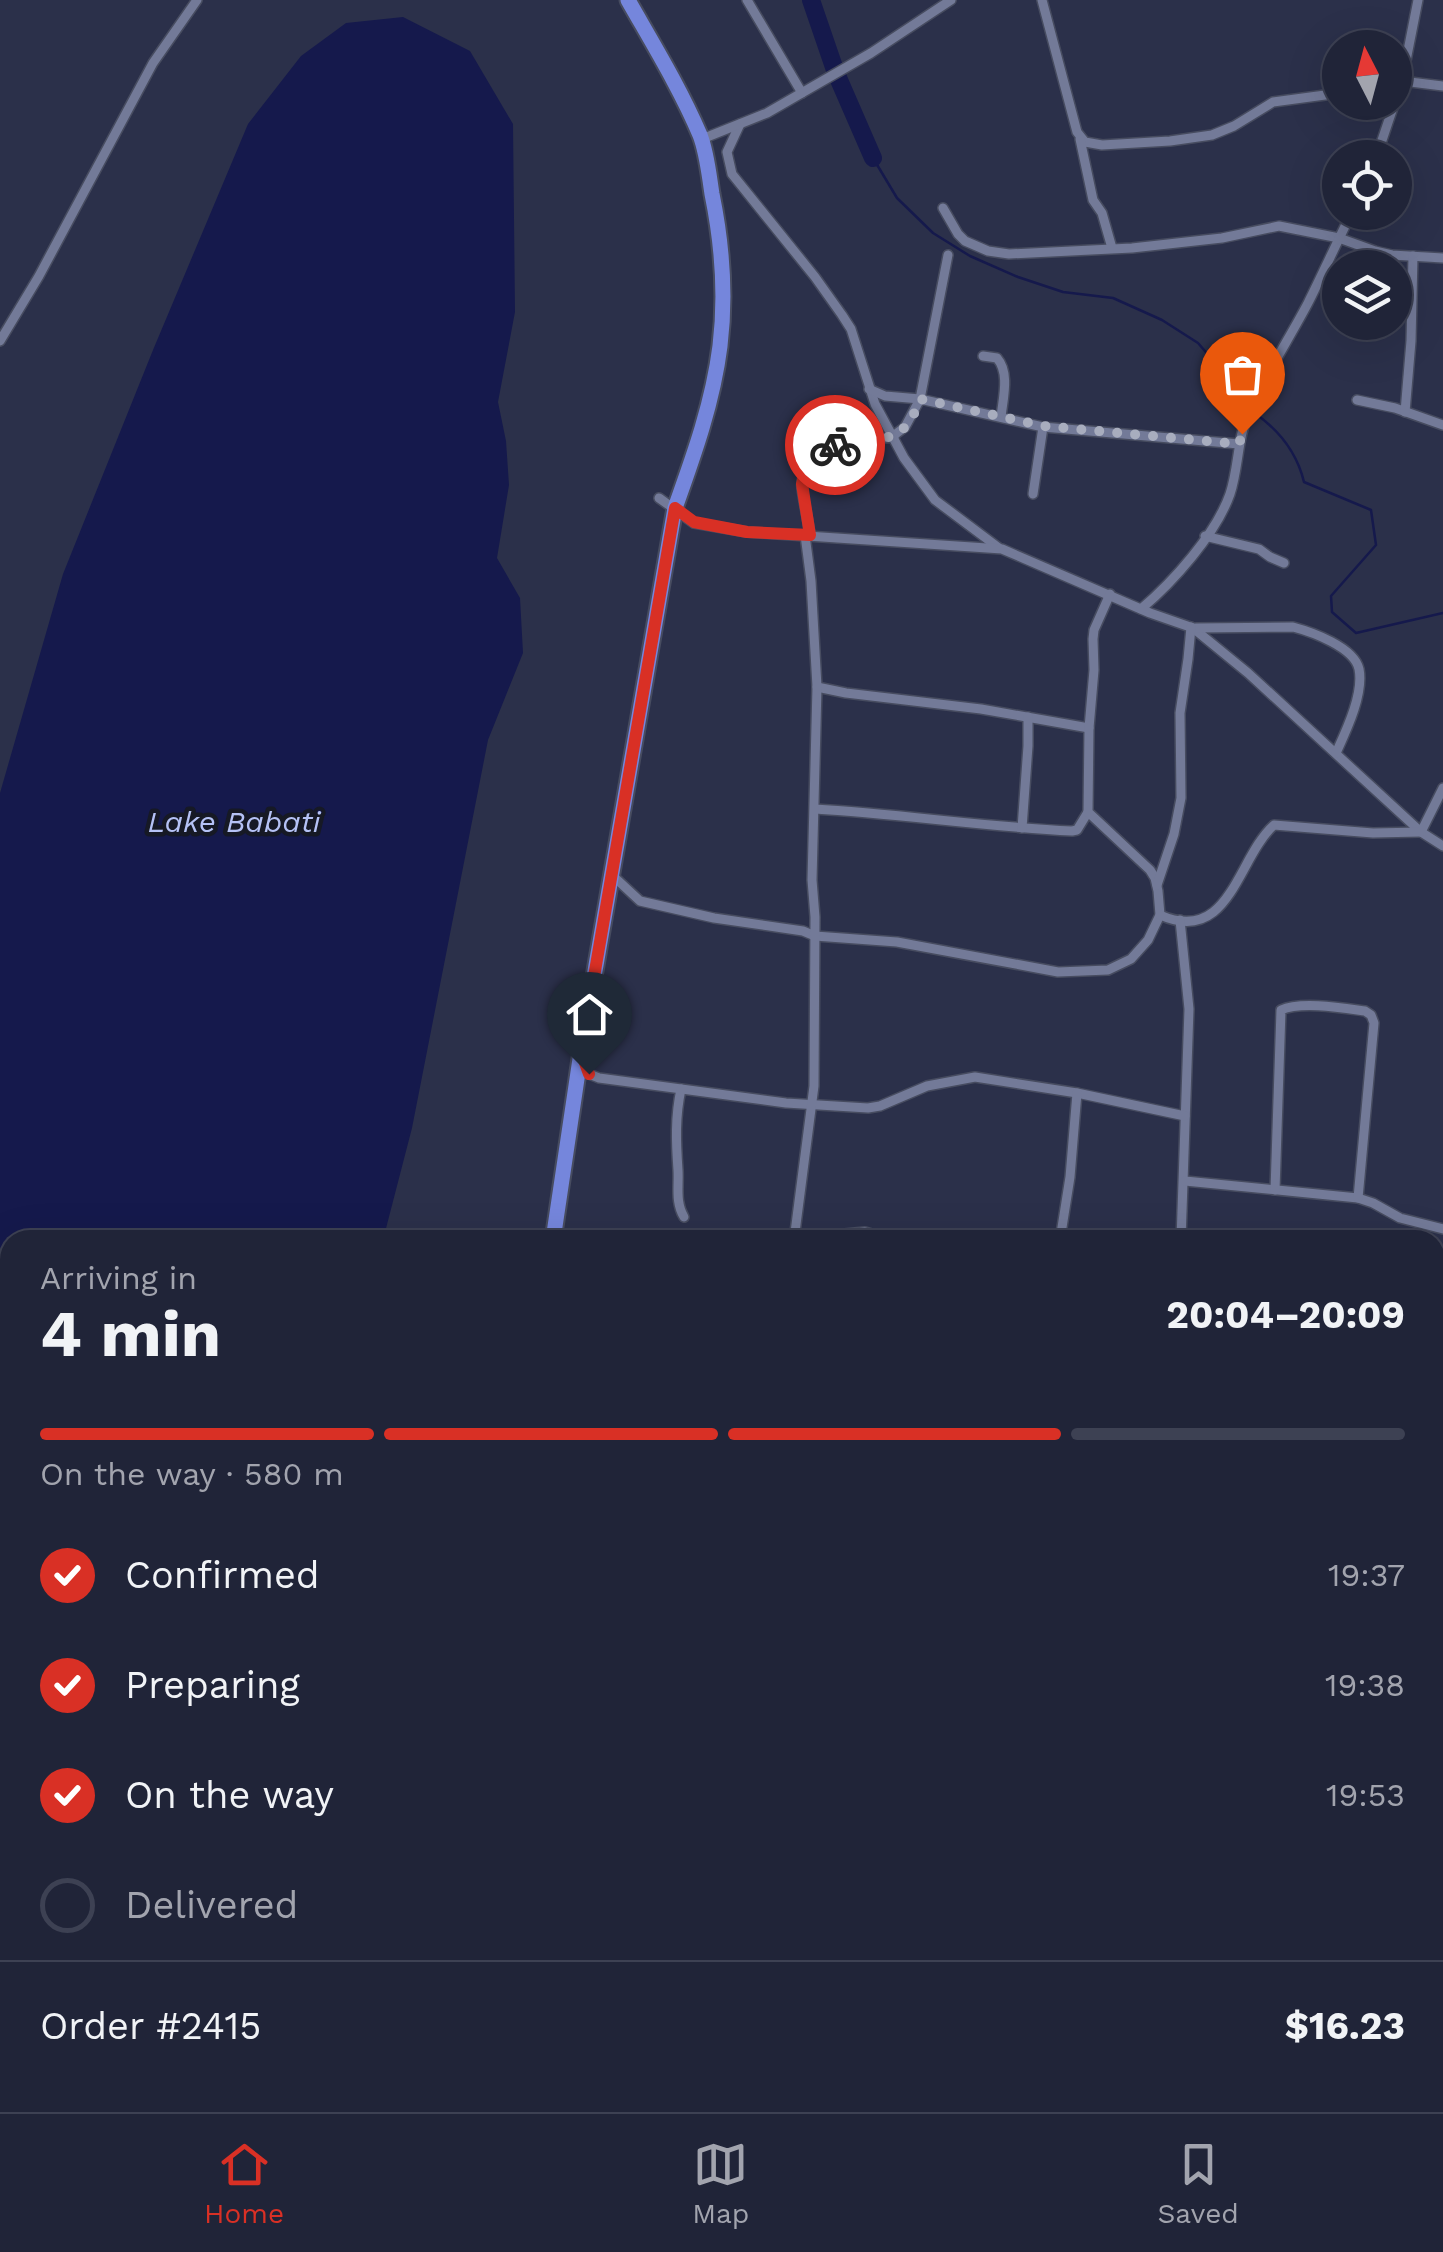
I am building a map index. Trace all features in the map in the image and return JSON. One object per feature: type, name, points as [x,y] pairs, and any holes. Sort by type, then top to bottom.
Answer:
[{"type":"highway","points":[[554,1230],[581,1052],[675,508],[698,447],[721,342],[718,224],[702,138],[631,1]]},
{"type":"street","points":[[0,341],[153,64],[197,0]]},
{"type":"street","points":[[747,0],[802,93]]},
{"type":"street","points":[[702,138],[767,113],[871,53],[951,0]]},
{"type":"street","points":[[1042,0],[1094,200],[1112,248]]},
{"type":"street","points":[[1412,30],[1418,0]]},
{"type":"street","points":[[1412,82],[1443,86]]},
{"type":"street","points":[[1080,139],[1091,144],[1115,145],[1212,135],[1273,102],[1322,96]]},
{"type":"street","points":[[740,124],[727,152],[732,174],[815,277],[851,330],[870,389],[893,437],[935,500],[1002,549],[1141,609],[1192,627],[1294,627],[1345,651],[1358,665],[1360,674],[1353,715],[1336,754]]},
{"type":"street","points":[[943,208],[965,241],[988,251],[1009,254],[1222,238],[1278,226],[1339,238],[1375,252],[1443,258]]},
{"type":"street","points":[[1141,609],[1179,572],[1230,495],[1250,410],[1343,230]]},
{"type":"street","points":[[795,1230],[812,1105],[815,936],[812,880],[816,687],[812,581],[802,484],[806,468],[825,448],[893,437],[905,427],[920,399],[948,256]]},
{"type":"street","points":[[1406,412],[1413,256]]},
{"type":"street","points":[[983,356],[996,358],[1003,366],[1001,418]]},
{"type":"street","points":[[870,389],[885,396],[920,399],[1044,426],[1239,444]]},
{"type":"street","points":[[1358,400],[1443,425]]},
{"type":"street","points":[[1033,494],[1044,426]]},
{"type":"street","points":[[659,498],[694,522],[747,532],[1002,549]]},
{"type":"street","points":[[1205,536],[1247,545],[1284,563]]},
{"type":"street","points":[[815,809],[1078,830],[1088,812],[1093,639],[1110,594]]},
{"type":"street","points":[[1192,627],[1422,832],[1443,846]]},
{"type":"street","points":[[1157,885],[1181,798],[1180,713],[1192,627]]},
{"type":"street","points":[[816,687],[981,708],[1089,728]]},
{"type":"street","points":[[1022,828],[1028,717]]},
{"type":"street","points":[[1422,832],[1443,788]]},
{"type":"street","points":[[612,875],[640,900],[714,918],[815,936],[897,942],[1034,969],[1108,970],[1131,959],[1148,940],[1160,914],[1157,885],[1150,870],[1088,812]]},
{"type":"street","points":[[1160,914],[1194,920],[1223,905],[1274,826],[1422,832]]},
{"type":"street","points":[[1180,920],[1189,1010],[1183,1230]]},
{"type":"street","points":[[1275,1190],[1281,1010],[1326,1007],[1365,1011],[1374,1023],[1358,1198]]},
{"type":"street","points":[[581,1052],[589,1074],[599,1078],[812,1105],[868,1108],[927,1086],[976,1077],[1185,1116]]},
{"type":"street","points":[[681,1089],[676,1144],[679,1208],[684,1217]]},
{"type":"street","points":[[1062,1230],[1077,1093]]},
{"type":"street","points":[[1185,1181],[1358,1198],[1400,1218],[1443,1229]]},
{"type":"water","name":"Lake Babati","points":[[403,17],[470,51],[513,124],[515,312],[498,402],[509,485],[497,558],[520,598],[523,653],[488,740],[412,1128],[386,1230],[0,1230],[0,793],[63,574],[248,124],[301,56],[346,23]]},
{"type":"waterway","points":[[811,0],[836,73],[873,158]]},
{"type":"waterway","points":[[873,158],[897,198],[933,233],[970,256],[1018,277],[1063,292],[1113,298],[1162,320],[1198,343],[1244,396],[1248,406]]},
{"type":"waterway","points":[[1253,412],[1285,442],[1304,482],[1371,510],[1376,545],[1331,596],[1332,612],[1356,633],[1443,613]]},
{"type":"way so far","points":[[835,445],[894,437],[905,427],[920,399],[1019,422],[1075,430],[1239,444],[1242,434]]},
{"type":"route","points":[[589,1074],[581,1052],[675,508],[694,522],[747,532],[810,535],[802,484],[806,468],[817,454],[835,445]]}]
